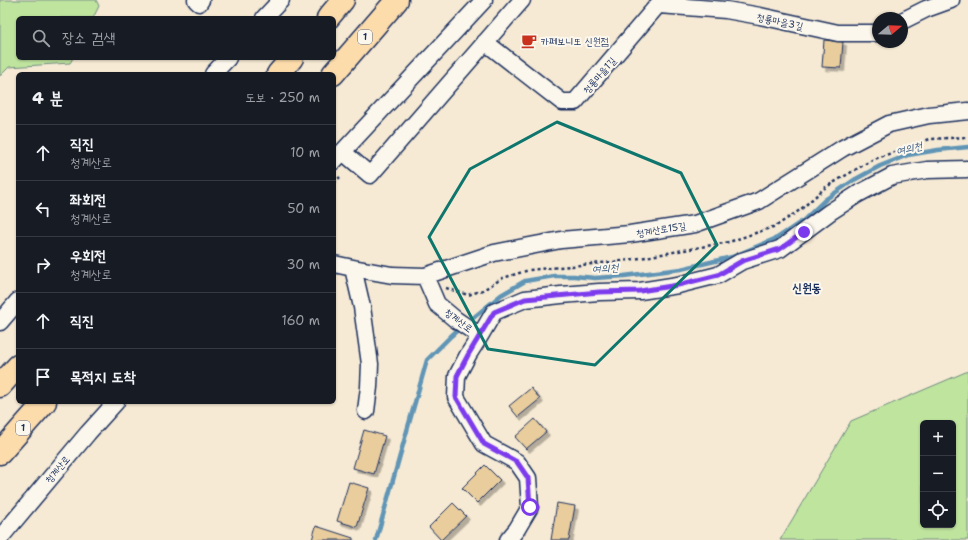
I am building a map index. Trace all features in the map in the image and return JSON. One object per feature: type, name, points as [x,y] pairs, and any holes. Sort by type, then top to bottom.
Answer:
[{"type":"highway","points":[[330,16],[343,0]]},
{"type":"highway","name":"1","points":[[335,72],[397,0]]},
{"type":"highway","points":[[280,72],[290,60]]},
{"type":"highway","points":[[0,386],[16,368]]},
{"type":"highway","name":"1","points":[[0,453],[43,404]]},
{"type":"street","points":[[266,16],[280,0]]},
{"type":"street","points":[[484,0],[338,157],[370,175],[522,0]]},
{"type":"street","points":[[908,18],[926,9],[951,0]]},
{"type":"street","name":"청룡마을1길","points":[[486,42],[562,102],[576,102],[660,2]]},
{"type":"street","name":"청룡마을3길","points":[[660,2],[726,10],[838,33],[872,33]]},
{"type":"street","points":[[215,72],[226,60]]},
{"type":"street","name":"청계산로15길","points":[[336,264],[392,275],[425,276],[494,253],[560,240],[630,234],[695,224],[759,201],[843,148],[889,124],[929,115],[968,112]]},
{"type":"street","points":[[480,336],[494,312],[525,299],[599,292],[640,291],[678,285],[718,275],[742,261],[780,249],[830,212],[858,194],[892,176],[928,170],[968,169]]},
{"type":"street","points":[[353,268],[362,307],[370,364],[366,411]]},
{"type":"street","name":"청계산로","points":[[425,276],[437,304],[480,336],[457,376],[456,397],[484,444],[517,462],[528,478],[530,507],[517,529],[508,540]]},
{"type":"street","points":[[0,322],[16,303]]},
{"type":"street","name":"청계산로","points":[[0,538],[114,404]]},
{"type":"path","points":[[336,181],[340,177]]},
{"type":"highlighted area","points":[[557,122],[681,173],[717,245],[595,365],[488,349],[429,237],[470,169]]},
{"type":"green space","points":[[0,0],[96,0],[99,6],[94,16],[16,16],[16,60],[72,60],[70,63],[9,67],[0,76]]},
{"type":"green space","points":[[968,371],[968,540],[780,540],[851,421]]},
{"type":"building","points":[[824,40],[843,42],[841,68],[822,67]]},
{"type":"building","points":[[531,388],[540,399],[518,417],[509,406]]},
{"type":"building","points":[[535,419],[546,432],[526,449],[515,437]]},
{"type":"building","points":[[364,430],[385,436],[374,474],[353,468]]},
{"type":"building","points":[[485,465],[500,480],[477,503],[462,488]]},
{"type":"building","points":[[349,482],[369,488],[357,527],[337,521]]},
{"type":"building","points":[[453,503],[466,516],[441,540],[429,527]]},
{"type":"building","points":[[557,503],[575,506],[569,540],[551,540]]},
{"type":"building","points":[[316,526],[353,538],[353,540],[312,540]]},
{"type":"waterway","name":"여의천","points":[[467,323],[501,295],[525,281],[554,276],[595,278],[624,276],[681,269],[732,257],[777,238],[804,220],[826,199],[854,180],[880,166],[908,155],[968,147]]},
{"type":"waterway","name":"여의천","points":[[376,540],[427,360],[461,327]]},
{"type":"place","name":"카페보니또 신원점","points":[[529,41]]},
{"type":"district","name":"신원동","points":[[807,288]]},
{"type":"route","points":[[530,507],[528,478],[517,462],[484,444],[456,397],[457,376],[494,312],[525,299],[599,292],[640,291],[678,285],[718,275],[742,261],[780,249],[804,232]]}]
